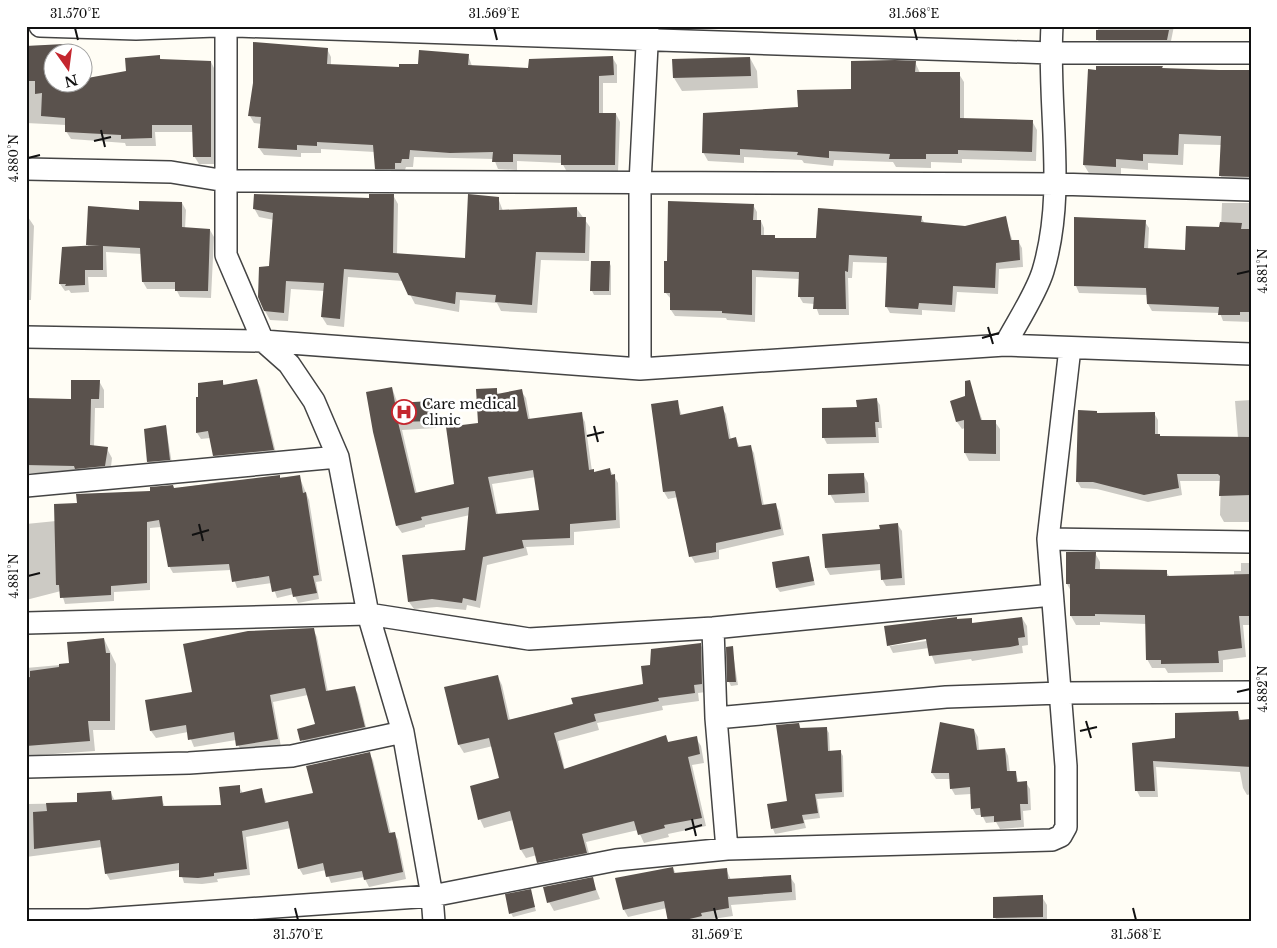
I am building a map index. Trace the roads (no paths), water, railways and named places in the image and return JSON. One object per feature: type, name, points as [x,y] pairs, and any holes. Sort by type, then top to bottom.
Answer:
[{"type":"street","points":[[40,26],[136,29],[216,26]]},
{"type":"street","points":[[226,26],[226,255],[263,341],[288,364],[314,401],[338,457],[368,614],[403,732],[432,896],[434,922]]},
{"type":"street","points":[[236,26],[648,33],[1051,53],[1251,53]]},
{"type":"street","points":[[1005,345],[1042,273],[1052,231],[1057,184],[1051,53],[1052,26]]},
{"type":"street","points":[[640,369],[640,183],[648,33]]},
{"type":"street","points":[[26,170],[171,172],[226,181],[1057,184],[1251,190]]},
{"type":"street","points":[[26,337],[263,341],[640,369],[1005,345],[1251,354]]},
{"type":"street","points":[[26,920],[89,921],[432,896],[616,860],[727,849],[1052,840],[1061,836],[1066,827],[1066,766],[1062,693],[1048,539],[1070,348]]},
{"type":"street","points":[[26,486],[338,457]]},
{"type":"street","points":[[1048,539],[1251,542]]},
{"type":"street","points":[[26,623],[368,614],[528,639],[713,628],[1052,595]]},
{"type":"street","points":[[713,628],[716,718],[727,849]]},
{"type":"street","points":[[716,718],[946,697],[1062,693],[1251,692]]},
{"type":"street","points":[[26,767],[189,763],[292,756],[403,732]]},
{"type":"place","name":"Care medical clinic","points":[[404,412]]}]
